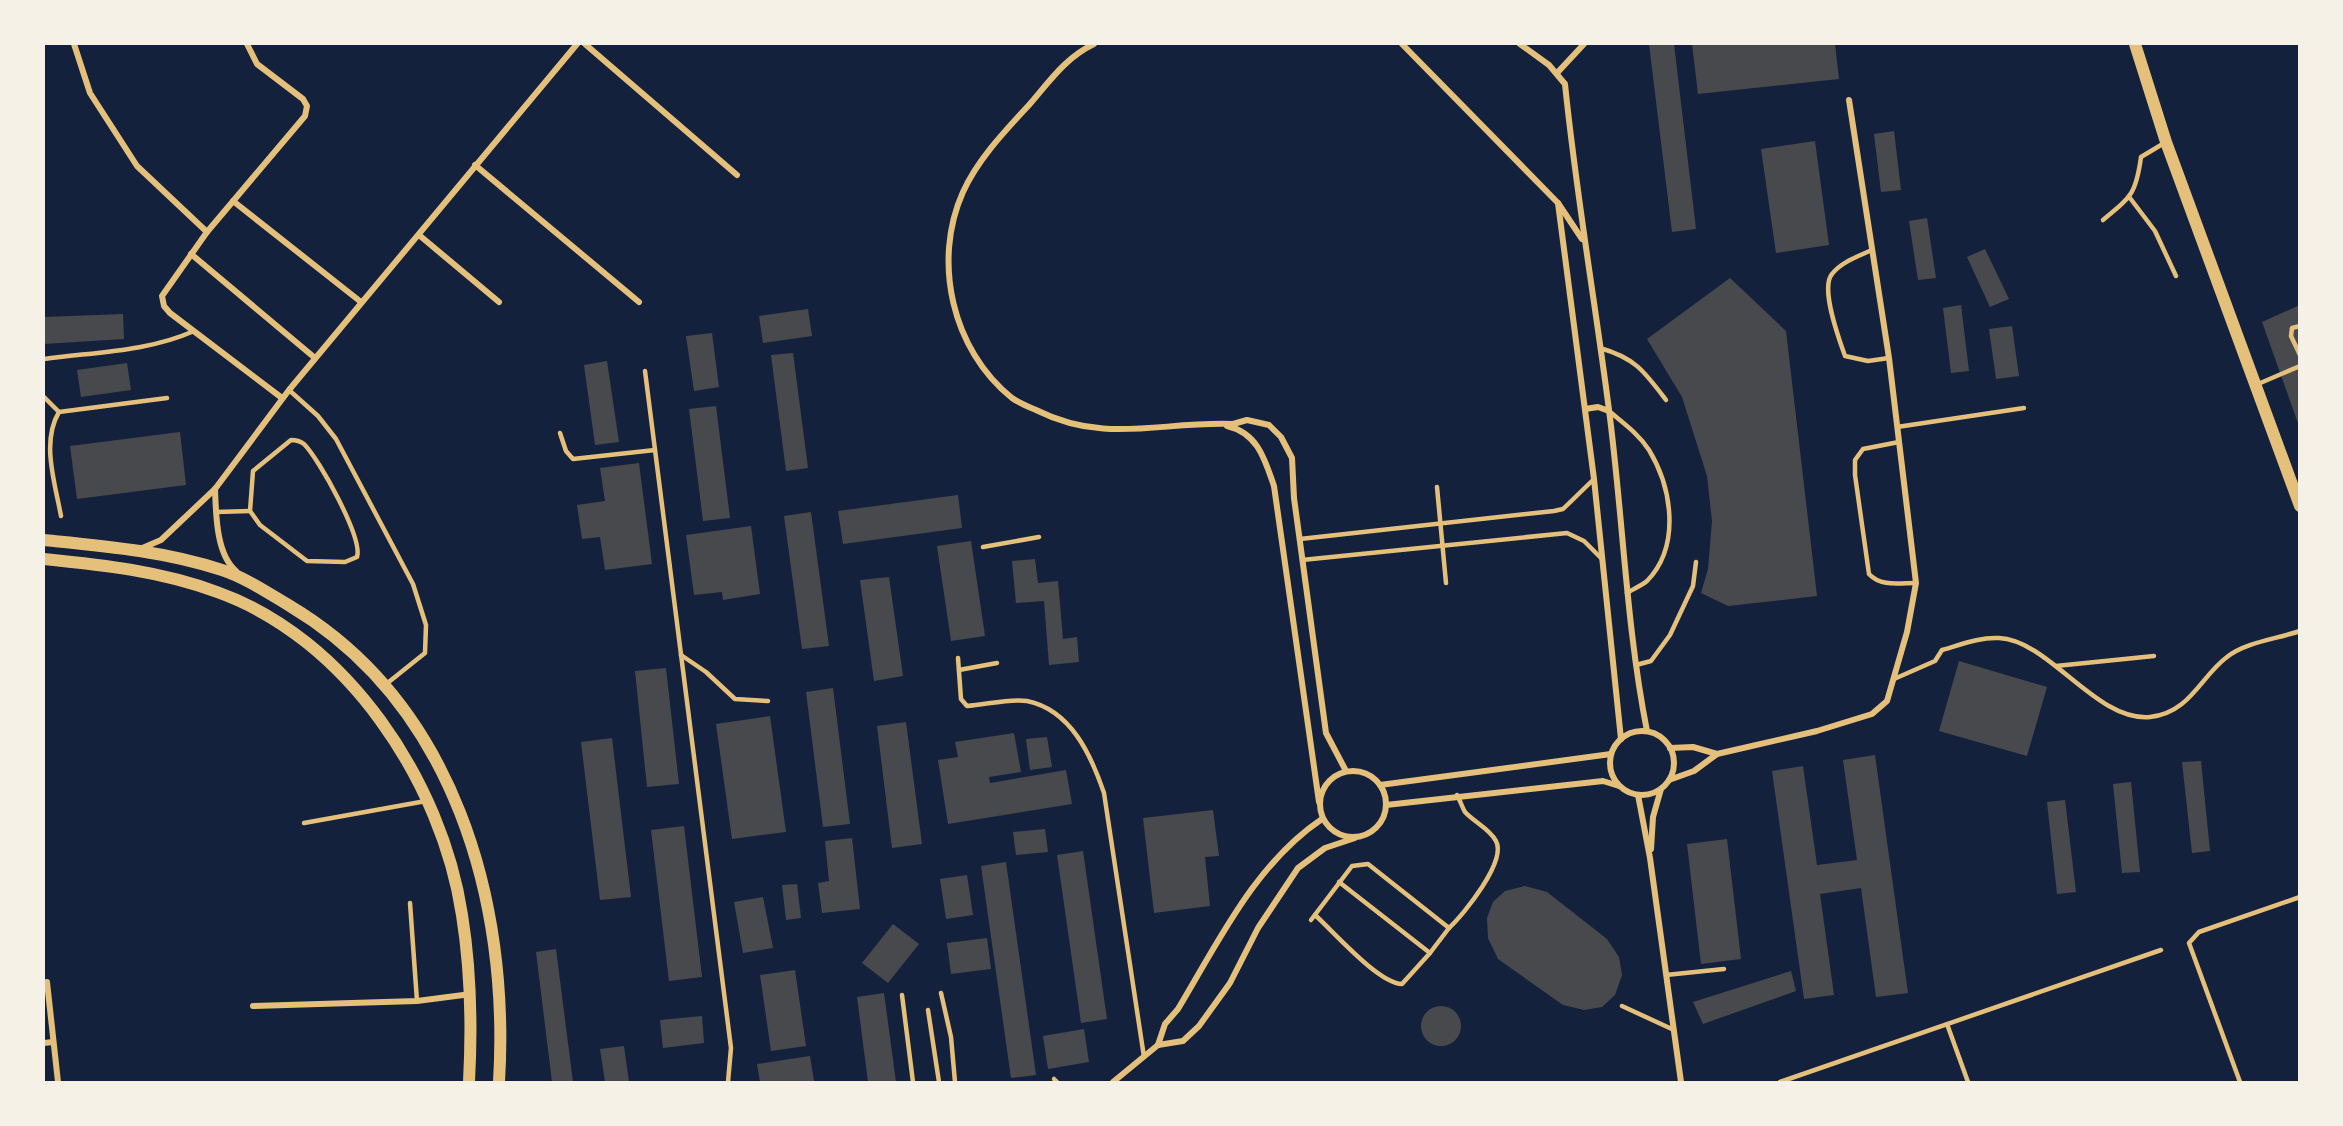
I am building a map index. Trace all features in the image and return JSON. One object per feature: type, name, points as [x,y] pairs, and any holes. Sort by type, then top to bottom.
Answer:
[{"type":"main road","points":[[2135,44],[2166,142],[2300,506]]},
{"type":"main road","points":[[44,540],[137,550],[177,557],[224,571],[255,586],[311,619],[385,685],[406,710],[436,758],[464,818],[481,875],[492,925],[499,987],[502,1038],[500,1083]]},
{"type":"main road","points":[[44,559],[123,567],[186,581],[220,592],[266,615],[299,636],[363,697],[392,735],[426,801],[449,863],[462,913],[471,994],[469,1083]]},
{"type":"street","points":[[74,44],[90,93],[137,166],[207,232]]},
{"type":"street","points":[[248,44],[257,64],[303,99],[307,106],[305,116],[207,232],[162,296],[164,306],[170,313],[282,398]]},
{"type":"street","points":[[137,550],[161,540],[215,489],[282,398],[577,44]]},
{"type":"street","points":[[585,44],[737,175]]},
{"type":"street","points":[[1094,44],[1076,52],[1007,129],[973,173],[957,213],[947,261],[955,312],[962,332],[984,367],[1012,399],[1047,416],[1080,427],[1110,431],[1212,423],[1261,422],[1269,425],[1281,437],[1292,459],[1302,560],[1326,734],[1346,771]]},
{"type":"street","points":[[1402,44],[1558,203],[1583,240]]},
{"type":"street","points":[[1520,44],[1557,73],[1565,84],[1583,240],[1609,411],[1636,665],[1647,731]]},
{"type":"street","points":[[1557,73],[1584,44]]},
{"type":"street","points":[[1650,858],[1653,817],[1661,789],[1670,780],[1694,771],[1718,754],[1762,746],[1872,714],[1887,701],[1907,632],[1916,584],[1889,358],[1849,99]]},
{"type":"street","points":[[475,165],[639,302]]},
{"type":"street","points":[[233,201],[361,302]]},
{"type":"street","points":[[1558,203],[1604,560],[1621,739]]},
{"type":"street","points":[[419,235],[498,302]]},
{"type":"street","points":[[191,254],[315,358]]},
{"type":"street","points":[[1585,409],[1598,407],[1609,411]]},
{"type":"street","points":[[1212,423],[1247,435],[1261,449],[1274,486],[1322,819],[1336,833],[1355,838]]},
{"type":"street","points":[[215,489],[219,535],[230,566],[255,586]]},
{"type":"street","points":[[1619,786],[1611,771],[1611,753],[1621,739],[1629,734],[1647,731],[1665,740],[1670,748],[1674,758],[1670,780]]},
{"type":"street","points":[[1670,748],[1693,747],[1718,754]]},
{"type":"street","points":[[1380,785],[1611,753]]},
{"type":"street","points":[[1158,1045],[1183,1041],[1199,1026],[1230,983],[1258,928],[1298,868],[1325,848],[1355,838],[1377,827],[1384,817],[1386,805],[1380,785],[1365,773],[1346,771],[1338,774],[1325,786],[1319,802]]},
{"type":"street","points":[[1386,805],[1457,795],[1603,781],[1638,795],[1661,789]]},
{"type":"street","points":[[1638,795],[1650,858],[1681,1083]]},
{"type":"street","points":[[1113,1083],[1158,1045],[1165,1024],[1178,1009],[1260,876],[1298,836],[1322,819]]},
{"type":"street","points":[[47,982],[58,1083]]},
{"type":"street","points":[[253,1006],[417,1001],[471,994]]},
{"type":"street","points":[[44,1043],[53,1042]]},
{"type":"lane","points":[[2103,220],[2130,198],[2136,186],[2141,157],[2166,142]]},
{"type":"lane","points":[[2130,198],[2155,231],[2176,276]]},
{"type":"lane","points":[[1872,250],[1845,263],[1832,273],[1828,280],[1831,308],[1834,325],[1845,356],[1868,361],[1889,358]]},
{"type":"lane","points":[[2300,326],[2292,328],[2291,336],[2300,355]]},
{"type":"lane","points":[[44,359],[170,342],[194,332]]},
{"type":"lane","points":[[1600,348],[1625,356],[1650,379],[1666,400]]},
{"type":"lane","points":[[2255,385],[2300,366]]},
{"type":"lane","points":[[645,371],[731,1048],[728,1083]]},
{"type":"lane","points":[[289,390],[318,416],[336,439],[413,584],[426,625],[425,653],[385,685]]},
{"type":"lane","points":[[44,398],[48,399],[58,412]]},
{"type":"lane","points":[[58,412],[167,398]]},
{"type":"lane","points":[[1897,427],[2024,408]]},
{"type":"lane","points":[[1609,411],[1630,428],[1649,449],[1663,479],[1669,502],[1670,530],[1658,564],[1647,580],[1627,593]]},
{"type":"lane","points":[[58,412],[50,426],[49,442],[61,516]]},
{"type":"lane","points":[[560,433],[566,452],[573,459],[655,450]]},
{"type":"lane","points":[[298,440],[321,469],[350,525],[359,549],[357,557],[345,562],[307,561],[260,525],[250,511],[253,471],[284,444],[298,440]]},
{"type":"lane","points":[[1899,442],[1863,449],[1855,460],[1855,475],[1869,574],[1876,581],[1888,584],[1916,584]]},
{"type":"lane","points":[[1300,539],[1563,509],[1594,479]]},
{"type":"lane","points":[[1437,487],[1446,583]]},
{"type":"lane","points":[[216,512],[250,511]]},
{"type":"lane","points":[[1302,560],[1567,533],[1584,541],[1604,560]]},
{"type":"lane","points":[[983,547],[1039,537]]},
{"type":"lane","points":[[1636,665],[1651,661],[1670,635],[1693,586],[1696,562]]},
{"type":"lane","points":[[1894,679],[1935,661],[1942,650],[1975,640],[2001,638],[2020,644],[2056,666],[2064,675],[2099,700],[2127,712],[2150,717],[2174,709],[2197,692],[2225,657],[2242,648],[2300,631]]},
{"type":"lane","points":[[681,655],[706,672],[735,699],[768,701]]},
{"type":"lane","points":[[2056,666],[2154,656]]},
{"type":"lane","points":[[958,658],[961,699],[967,706],[1025,701],[1047,707],[1083,743],[1096,769],[1104,793],[1144,1057]]},
{"type":"lane","points":[[959,670],[997,663]]},
{"type":"lane","points":[[1315,915],[1393,984],[1402,984],[1470,904],[1497,862],[1499,849],[1496,839],[1465,811],[1457,795]]},
{"type":"lane","points":[[304,823],[426,801]]},
{"type":"lane","points":[[1311,920],[1352,866],[1368,864],[1449,928]]},
{"type":"lane","points":[[1339,882],[1430,953]]},
{"type":"lane","points":[[2240,1083],[2189,943],[2199,932],[2300,897]]},
{"type":"lane","points":[[410,903],[417,1001]]},
{"type":"lane","points":[[1780,1083],[2161,950]]},
{"type":"lane","points":[[1666,975],[1724,969]]},
{"type":"lane","points":[[941,993],[951,1037],[955,1083]]},
{"type":"lane","points":[[902,996],[913,1083]]},
{"type":"lane","points":[[1622,1006],[1674,1030]]},
{"type":"lane","points":[[928,1010],[939,1083]]},
{"type":"lane","points":[[1947,1024],[1968,1083]]},
{"type":"building","points":[[1649,44],[1674,44],[1696,229],[1672,232]]},
{"type":"building","points":[[1692,44],[1835,44],[1839,79],[1698,94]]},
{"type":"building","points":[[1894,131],[1901,190],[1881,192],[1874,134]]},
{"type":"building","points":[[1815,141],[1829,245],[1776,253],[1761,149]]},
{"type":"building","points":[[1927,218],[1936,278],[1918,280],[1909,221]]},
{"type":"building","points":[[1985,249],[2009,299],[1990,307],[1967,257]]},
{"type":"building","points":[[1730,278],[1786,331],[1817,596],[1728,606],[1701,593],[1708,569],[1712,521],[1707,476],[1682,397],[1647,339]]},
{"type":"building","points":[[1961,305],[1969,371],[1951,373],[1943,308]]},
{"type":"building","points":[[2300,305],[2300,426],[2299,426],[2262,322]]},
{"type":"building","points":[[808,309],[812,336],[763,343],[759,316]]},
{"type":"building","points":[[123,314],[124,339],[44,344],[44,317]]},
{"type":"building","points":[[2012,326],[2019,376],[1996,379],[1989,329]]},
{"type":"building","points":[[712,333],[719,387],[694,391],[686,336]]},
{"type":"building","points":[[793,353],[808,468],[786,471],[771,355]]},
{"type":"building","points":[[607,361],[619,442],[595,445],[584,365]]},
{"type":"building","points":[[127,363],[131,390],[81,397],[77,370]]},
{"type":"building","points":[[716,406],[730,518],[703,521],[689,409]]},
{"type":"building","points":[[180,432],[186,485],[77,499],[70,446]]},
{"type":"building","points":[[639,463],[652,564],[605,570],[600,537],[582,539],[577,505],[605,501],[600,468]]},
{"type":"building","points":[[958,495],[962,528],[843,544],[838,511]]},
{"type":"building","points":[[811,512],[829,646],[802,649],[784,516]]},
{"type":"building","points":[[751,526],[760,594],[723,600],[722,592],[694,595],[686,535]]},
{"type":"building","points":[[971,541],[985,636],[951,641],[937,546]]},
{"type":"building","points":[[1035,559],[1038,583],[1058,581],[1063,639],[1077,637],[1079,662],[1049,665],[1044,601],[1016,603],[1012,561]]},
{"type":"building","points":[[889,577],[903,676],[874,681],[860,580]]},
{"type":"building","points":[[1959,661],[2047,687],[2027,756],[1939,731]]},
{"type":"building","points":[[666,668],[679,784],[647,787],[635,671]]},
{"type":"building","points":[[833,688],[850,824],[823,827],[806,692]]},
{"type":"building","points":[[770,716],[786,832],[732,839],[716,724]]},
{"type":"building","points":[[906,722],[922,844],[892,848],[877,726]]},
{"type":"building","points":[[1014,733],[1021,772],[989,777],[990,783],[1066,770],[1072,804],[948,824],[938,760],[958,757],[955,742]]},
{"type":"building","points":[[1047,737],[1052,767],[1030,770],[1026,739]]},
{"type":"building","points":[[612,738],[631,897],[600,900],[581,742]]},
{"type":"building","points":[[1875,755],[1908,993],[1876,997],[1861,888],[1820,894],[1834,995],[1804,999],[1772,771],[1803,766],[1817,865],[1857,860],[1843,760]]},
{"type":"building","points":[[2201,761],[2210,851],[2192,853],[2182,762]]},
{"type":"building","points":[[2131,782],[2140,872],[2122,873],[2113,784]]},
{"type":"building","points":[[2065,800],[2076,892],[2057,894],[2047,802]]},
{"type":"building","points":[[1213,810],[1219,856],[1205,857],[1210,906],[1154,913],[1143,818]]},
{"type":"building","points":[[684,826],[702,977],[669,981],[651,830]]},
{"type":"building","points":[[1045,829],[1048,852],[1016,855],[1013,832]]},
{"type":"building","points":[[852,838],[860,909],[822,913],[818,883],[829,881],[825,841]]},
{"type":"building","points":[[1727,839],[1741,959],[1701,964],[1687,844]]},
{"type":"building","points":[[1083,851],[1107,1019],[1081,1023],[1057,855]]},
{"type":"building","points":[[1006,862],[1036,1075],[1011,1078],[981,866]]},
{"type":"building","points":[[967,875],[973,915],[946,919],[940,879]]},
{"type":"building","points":[[797,884],[801,918],[786,920],[782,885]]},
{"type":"building","points":[[1525,886],[1547,892],[1607,939],[1619,957],[1622,975],[1615,995],[1602,1007],[1584,1010],[1563,1005],[1498,959],[1488,938],[1487,918],[1493,902],[1505,891]]},
{"type":"building","points":[[763,897],[773,948],[743,953],[734,902]]},
{"type":"building","points":[[893,924],[919,944],[888,983],[862,963]]},
{"type":"building","points":[[987,938],[991,969],[951,974],[947,943]]},
{"type":"building","points":[[556,949],[573,1082],[552,1082],[536,952]]},
{"type":"building","points":[[795,970],[806,1046],[771,1051],[760,975]]},
{"type":"building","points":[[1791,971],[1796,991],[1703,1024],[1693,1002]]},
{"type":"building","points":[[884,993],[896,1082],[868,1082],[857,997]]},
{"type":"building","points":[[1441,1006],[1449,1007],[1455,1012],[1460,1018],[1460,1034],[1455,1040],[1449,1045],[1441,1046],[1433,1045],[1427,1040],[1422,1034],[1421,1026],[1422,1018],[1427,1012],[1433,1007]]},
{"type":"building","points":[[702,1016],[704,1043],[663,1048],[660,1020]]},
{"type":"building","points":[[1084,1029],[1089,1062],[1048,1069],[1043,1036]]},
{"type":"building","points":[[624,1046],[629,1082],[605,1082],[600,1049]]},
{"type":"building","points":[[810,1056],[814,1081],[760,1082],[757,1064]]}]
